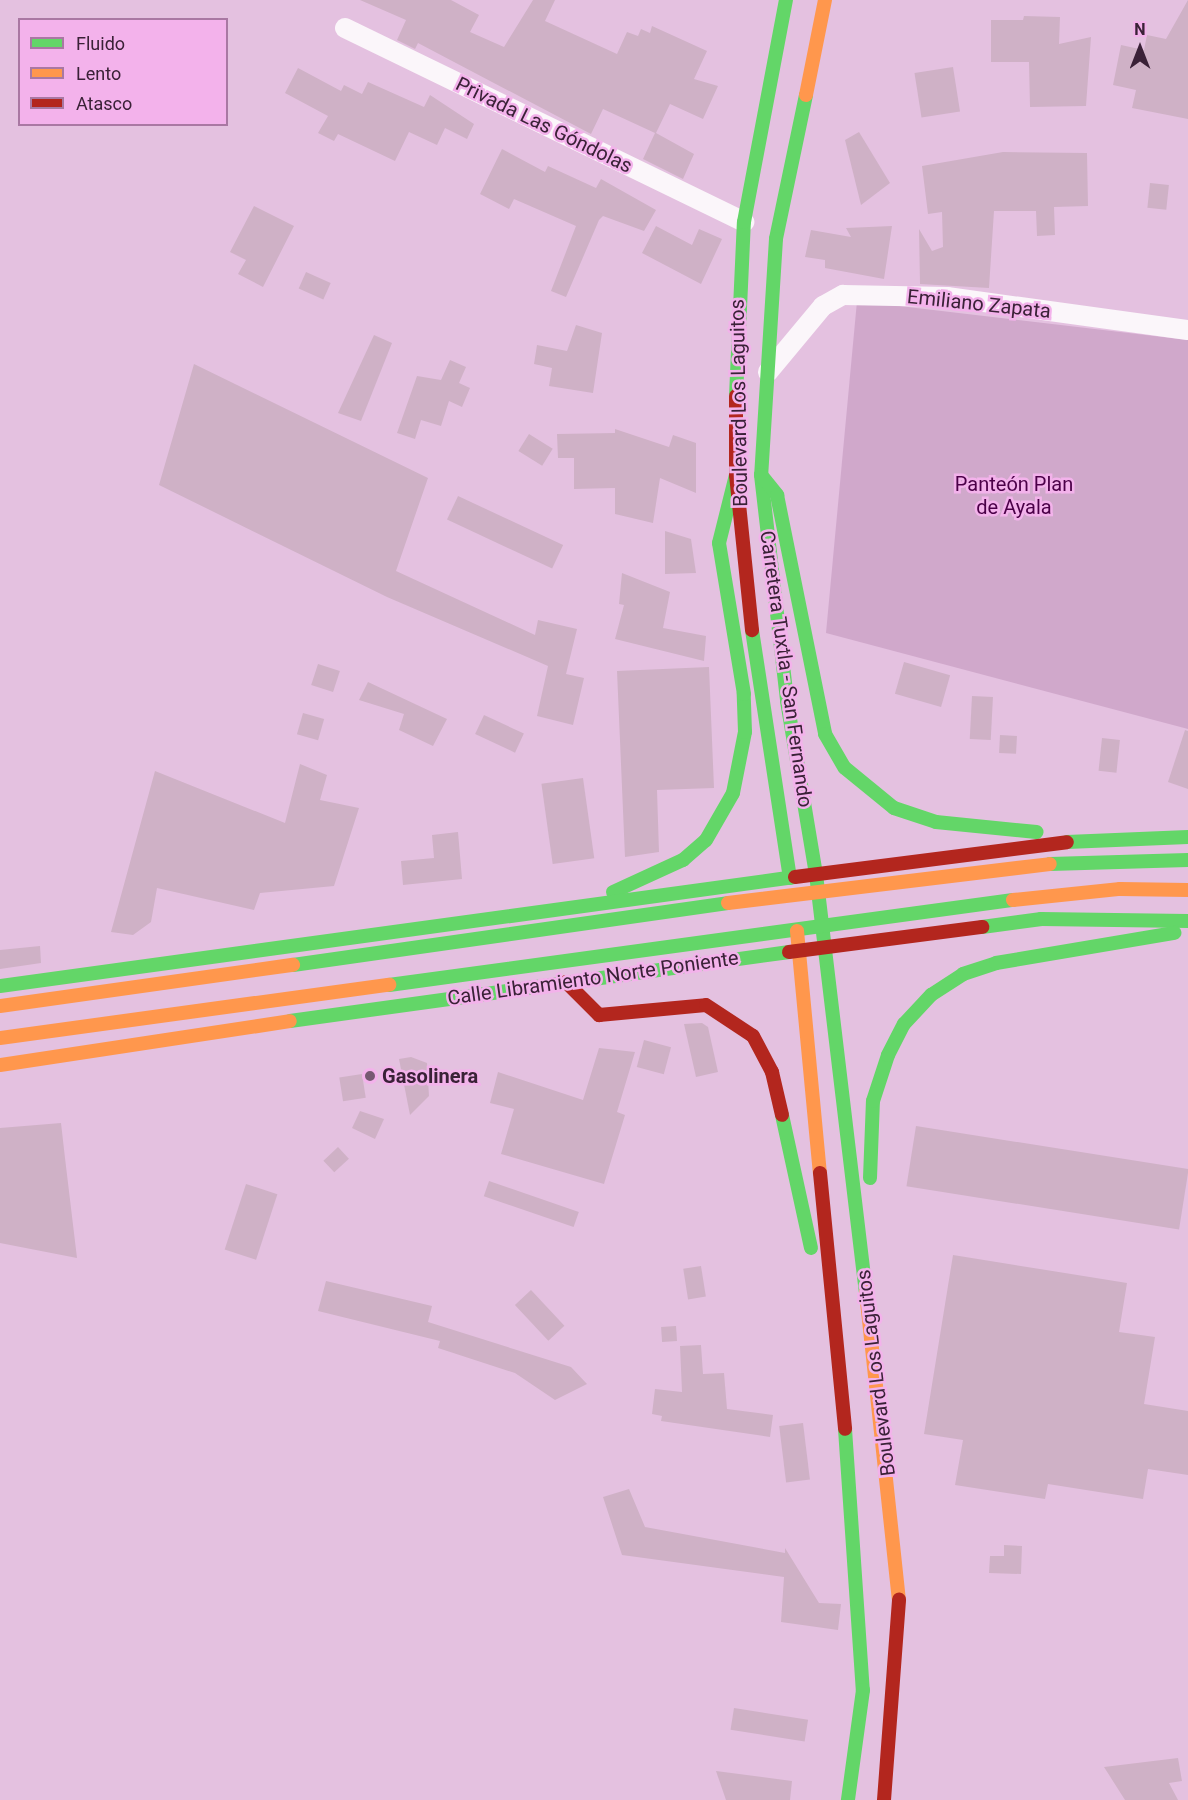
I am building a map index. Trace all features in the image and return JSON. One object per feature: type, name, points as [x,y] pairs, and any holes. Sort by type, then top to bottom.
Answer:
[{"type":"main road","name":"Boulevard Los Laguitos","points":[[786,0],[744,222],[736,309],[736,475],[753,635],[799,950],[837,1319],[863,1690],[848,1800]]},
{"type":"main road","name":"Carretera Tuxtla - San Fernando","points":[[825,0],[777,239],[761,475],[787,701],[828,946]]},
{"type":"main road","points":[[578,907],[683,860],[706,840],[733,793],[745,732],[744,694],[719,543],[736,475]]},
{"type":"main road","points":[[761,475],[777,495],[825,734],[845,768],[894,808],[936,822],[1106,837],[1188,837]]},
{"type":"main road","points":[[0,986],[816,874],[1106,837]]},
{"type":"main road","points":[[0,1005],[734,902],[1071,862],[1188,860]]},
{"type":"main road","name":"Calle Libramiento Norte Poniente","points":[[0,1038],[1027,898],[1120,889],[1188,890]]},
{"type":"main road","name":"Calle Libramiento Norte Poniente","points":[[0,1065],[566,982],[1041,919],[1188,921]]},
{"type":"main road","points":[[872,1318],[871,1120],[888,1055],[904,1024],[932,995],[963,974],[996,963],[1188,931]]},
{"type":"main road","name":"Boulevard Los Laguitos","points":[[828,946],[872,1318],[901,1626],[884,1800]]},
{"type":"main road","points":[[566,982],[599,1015],[706,1005],[753,1036],[772,1072],[816,1275],[825,1303],[837,1319]]},
{"type":"street","name":"Privada Las Góndolas","points":[[345,28],[744,222]]},
{"type":"street","name":"Emiliano Zapata","points":[[768,372],[823,306],[843,295],[947,297],[1188,330]]},
{"type":"green space","name":"Panteón Plan de Ayala","points":[[857,301],[1188,340],[1188,729],[826,633]]},
{"type":"building","points":[[360,0],[451,0],[479,15],[470,32],[504,47],[533,0],[555,0],[545,21],[617,54],[627,32],[638,36],[641,29],[650,33],[652,26],[707,51],[694,79],[718,86],[703,119],[670,104],[656,133],[694,154],[683,179],[643,159],[655,133],[603,109],[591,134],[418,43],[415,49],[397,40],[406,20]]},
{"type":"building","points":[[1188,0],[1188,119],[1132,108],[1136,90],[1113,85],[1121,45],[1144,50],[1147,35],[1166,39]]},
{"type":"building","points":[[1024,16],[1060,17],[1059,44],[1091,37],[1086,106],[1030,107],[1029,62],[991,62],[991,20],[1023,20]]},
{"type":"building","points":[[953,67],[960,111],[922,118],[914,73]]},
{"type":"building","points":[[298,68],[341,91],[344,85],[362,94],[368,82],[424,107],[430,95],[474,124],[467,139],[445,128],[437,145],[409,132],[395,161],[338,134],[334,141],[318,133],[328,116],[285,93]]},
{"type":"building","points":[[859,132],[890,183],[861,205],[845,140]]},
{"type":"building","points":[[502,149],[545,172],[548,166],[596,188],[601,179],[656,210],[644,231],[603,216],[599,220],[566,297],[551,291],[576,226],[514,199],[509,209],[480,194]]},
{"type":"building","points":[[1003,152],[1087,153],[1088,206],[1054,207],[1055,235],[1037,236],[1036,211],[994,211],[989,288],[920,284],[919,229],[932,251],[943,247],[942,212],[928,214],[922,166]]},
{"type":"building","points":[[1150,183],[1169,185],[1166,210],[1147,208]]},
{"type":"building","points":[[254,206],[294,226],[263,287],[238,274],[246,260],[230,252]]},
{"type":"building","points":[[656,226],[692,245],[699,229],[722,239],[701,284],[642,253]]},
{"type":"building","points":[[892,226],[884,279],[825,268],[825,260],[805,257],[811,230],[851,237],[846,228]]},
{"type":"building","points":[[306,272],[331,283],[323,299],[299,288]]},
{"type":"building","points":[[576,325],[602,333],[593,393],[549,386],[552,368],[534,364],[537,345],[567,351]]},
{"type":"building","points":[[374,335],[392,343],[361,421],[338,413]]},
{"type":"building","points":[[450,360],[466,367],[459,383],[470,388],[462,407],[449,401],[441,426],[421,420],[415,439],[397,433],[417,376],[441,380]]},
{"type":"building","points":[[194,364],[428,478],[396,571],[535,635],[538,620],[577,629],[566,674],[584,678],[573,725],[537,716],[548,666],[387,597],[159,485]]},
{"type":"building","points":[[615,429],[669,447],[673,435],[696,443],[696,493],[660,478],[653,523],[615,514],[615,488],[574,489],[574,458],[558,458],[557,434],[615,433]]},
{"type":"building","points":[[529,434],[553,449],[542,466],[518,451]]},
{"type":"building","points":[[458,496],[563,545],[552,569],[447,520]]},
{"type":"building","points":[[665,531],[691,539],[696,573],[665,574]]},
{"type":"building","points":[[622,573],[670,592],[663,628],[706,636],[704,661],[615,639],[624,605],[619,604]]},
{"type":"building","points":[[904,662],[950,675],[941,707],[895,694]]},
{"type":"building","points":[[318,664],[340,671],[333,692],[311,685]]},
{"type":"building","points":[[709,667],[714,788],[657,790],[659,852],[625,857],[617,671]]},
{"type":"building","points":[[368,682],[447,719],[433,746],[399,730],[404,714],[359,700]]},
{"type":"building","points":[[972,696],[993,697],[991,740],[970,739]]},
{"type":"building","points":[[303,713],[324,719],[318,740],[297,734]]},
{"type":"building","points":[[484,715],[524,734],[515,753],[475,734]]},
{"type":"building","points":[[1185,730],[1188,731],[1188,789],[1168,782]]},
{"type":"building","points":[[1000,735],[1017,736],[1016,754],[999,753]]},
{"type":"building","points":[[1102,738],[1120,740],[1116,773],[1099,771]]},
{"type":"building","points":[[300,764],[327,775],[320,800],[359,808],[334,886],[260,893],[254,910],[157,888],[151,922],[133,935],[111,932],[155,771],[285,823]]},
{"type":"building","points":[[583,778],[594,858],[553,864],[541,784]]},
{"type":"building","points":[[458,832],[462,879],[403,885],[401,861],[434,858],[432,835]]},
{"type":"building","points":[[40,946],[41,963],[0,969],[0,950]]},
{"type":"building","points":[[702,1023],[708,1027],[718,1072],[696,1077],[684,1024]]},
{"type":"building","points":[[644,1040],[671,1047],[664,1074],[637,1067]]},
{"type":"building","points":[[599,1048],[635,1052],[617,1112],[625,1115],[604,1184],[501,1154],[514,1109],[490,1103],[498,1072],[583,1100]]},
{"type":"building","points":[[411,1057],[427,1063],[429,1096],[410,1115],[399,1059]]},
{"type":"building","points":[[362,1074],[366,1098],[343,1101],[339,1078]]},
{"type":"building","points":[[360,1111],[384,1119],[375,1139],[352,1128]]},
{"type":"building","points":[[61,1123],[77,1258],[0,1243],[0,1128]]},
{"type":"building","points":[[916,1126],[1188,1169],[1179,1229],[906,1186]]},
{"type":"building","points":[[338,1147],[349,1159],[334,1172],[323,1161]]},
{"type":"building","points":[[489,1181],[579,1212],[574,1227],[484,1196]]},
{"type":"building","points":[[246,1184],[277,1194],[256,1260],[225,1250]]},
{"type":"building","points":[[953,1255],[1127,1283],[1119,1332],[1155,1337],[1144,1404],[1188,1411],[1188,1475],[1148,1469],[1143,1499],[1048,1484],[1045,1499],[955,1485],[963,1440],[924,1434]]},
{"type":"building","points":[[701,1266],[706,1297],[688,1299],[683,1269]]},
{"type":"building","points":[[326,1281],[432,1306],[428,1322],[571,1367],[587,1384],[555,1400],[515,1373],[438,1348],[440,1341],[318,1311]]},
{"type":"building","points":[[531,1290],[564,1326],[548,1341],[515,1305]]},
{"type":"building","points":[[676,1326],[677,1341],[662,1342],[661,1327]]},
{"type":"building","points":[[701,1345],[703,1374],[724,1373],[727,1409],[773,1415],[770,1437],[661,1421],[662,1416],[652,1414],[655,1389],[682,1392],[680,1346]]},
{"type":"building","points":[[803,1423],[810,1480],[786,1482],[779,1426]]},
{"type":"building","points":[[629,1489],[645,1527],[785,1553],[785,1548],[819,1603],[841,1604],[838,1630],[781,1622],[784,1577],[622,1555],[603,1497]]},
{"type":"building","points":[[1004,1545],[1022,1546],[1021,1574],[989,1573],[990,1556],[1004,1556]]},
{"type":"building","points":[[734,1708],[808,1720],[805,1741],[731,1730]]},
{"type":"building","points":[[1178,1758],[1182,1781],[1169,1783],[1178,1800],[1125,1800],[1104,1767]]},
{"type":"building","points":[[716,1771],[792,1781],[790,1800],[726,1800]]},
{"type":"traffic: fast","points":[[736,396],[744,222],[786,0]]},
{"type":"traffic: fast","points":[[806,95],[776,239],[761,475],[787,701],[816,874]]},
{"type":"traffic: fast","points":[[613,892],[683,860],[706,840],[733,793],[745,732],[744,694],[719,543],[736,475]]},
{"type":"traffic: fast","points":[[761,475],[777,495],[825,734],[845,768],[894,808],[936,822],[1037,832]]},
{"type":"traffic: fast","points":[[752,630],[790,878]]},
{"type":"traffic: fast","points":[[1067,842],[1188,837]]},
{"type":"traffic: fast","points":[[1050,864],[1188,860]]},
{"type":"traffic: fast","points":[[816,874],[866,1292]]},
{"type":"traffic: fast","points":[[0,986],[795,877]]},
{"type":"traffic: fast","points":[[389,985],[1013,900]]},
{"type":"traffic: fast","points":[[293,965],[728,903]]},
{"type":"traffic: fast","points":[[982,927],[1041,919],[1188,921]]},
{"type":"traffic: fast","points":[[870,1178],[873,1101],[888,1055],[904,1024],[931,995],[963,974],[996,963],[1174,933]]},
{"type":"traffic: fast","points":[[290,1021],[789,952]]},
{"type":"traffic: fast","points":[[782,1115],[811,1248]]},
{"type":"traffic: fast","points":[[845,1429],[863,1690],[848,1800]]},
{"type":"traffic: slow","points":[[806,95],[825,0]]},
{"type":"traffic: slow","points":[[728,903],[1050,864]]},
{"type":"traffic: slow","points":[[1013,900],[1120,889],[1188,890]]},
{"type":"traffic: slow","points":[[797,931],[820,1173]]},
{"type":"traffic: slow","points":[[0,1006],[293,965]]},
{"type":"traffic: slow","points":[[0,1038],[389,985]]},
{"type":"traffic: slow","points":[[0,1065],[290,1021]]},
{"type":"traffic: slow","points":[[866,1292],[899,1600]]},
{"type":"traffic: jam","points":[[736,396],[736,475],[752,630]]},
{"type":"traffic: jam","points":[[795,877],[1067,842]]},
{"type":"traffic: jam","points":[[789,952],[982,927]]},
{"type":"traffic: jam","points":[[566,982],[599,1015],[706,1005],[753,1036],[772,1072],[782,1115]]},
{"type":"traffic: jam","points":[[820,1173],[845,1429]]},
{"type":"traffic: jam","points":[[884,1800],[899,1600]]},
{"type":"place","name":"Gasolinera","points":[[370,1076]]}]
